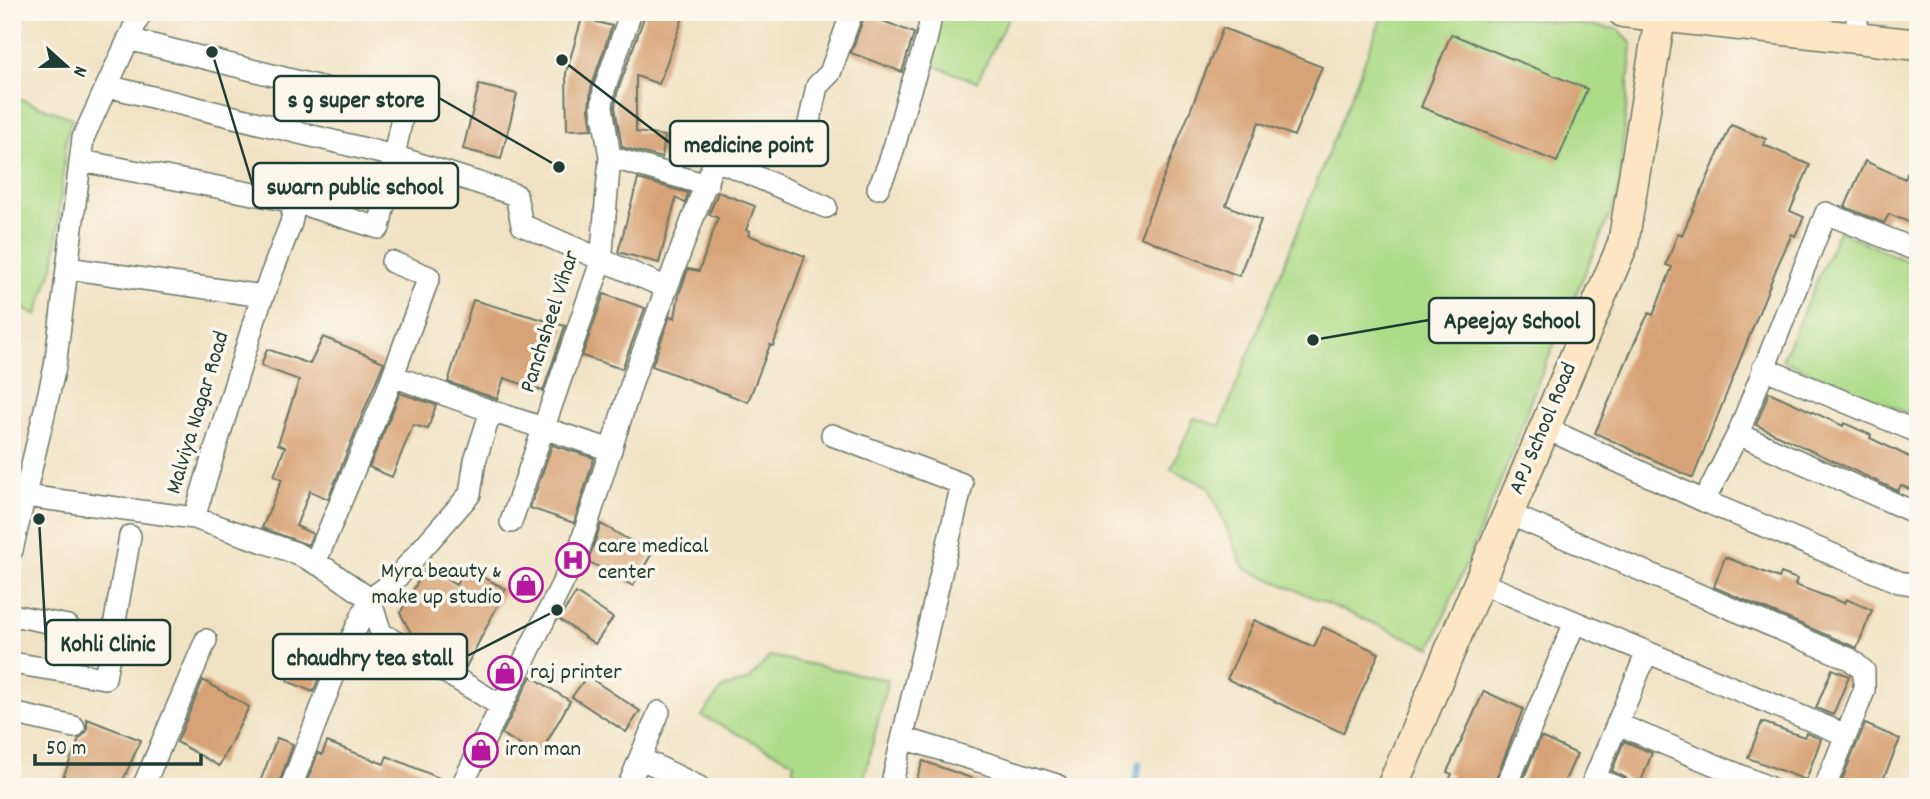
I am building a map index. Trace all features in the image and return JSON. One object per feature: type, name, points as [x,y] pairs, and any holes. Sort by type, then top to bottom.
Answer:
[{"type":"street","points":[[13,546],[22,483],[55,367],[83,138],[141,12]]},
{"type":"street","name":"Panchsheel Vihar","points":[[511,522],[601,262],[610,157],[602,107],[604,90],[631,12]]},
{"type":"street","points":[[807,133],[817,86],[830,73],[852,12]]},
{"type":"street","points":[[878,188],[897,142],[909,92],[926,43],[932,12]]},
{"type":"street","points":[[1623,12],[1660,17],[1697,16],[1857,26],[1918,45]]},
{"type":"street","name":"APJ School Road","points":[[1392,787],[1623,244],[1660,17]]},
{"type":"street","points":[[82,161],[295,202],[379,228],[404,108],[128,39]]},
{"type":"street","points":[[107,86],[394,156],[516,195],[522,225],[601,262],[667,288]]},
{"type":"street","points":[[610,157],[707,185]]},
{"type":"street","points":[[461,787],[579,550],[634,376],[715,159],[826,207]]},
{"type":"street","name":"Malviya Nagar Road","points":[[22,483],[194,518],[263,296],[291,223],[295,202]]},
{"type":"street","points":[[1704,501],[1738,434],[1826,213],[1918,251]]},
{"type":"street","points":[[315,563],[393,376],[429,277],[392,262]]},
{"type":"street","points":[[67,268],[263,296]]},
{"type":"street","points":[[1763,368],[1918,432]]},
{"type":"street","points":[[393,376],[611,450]]},
{"type":"street","points":[[291,787],[332,680],[370,599],[392,583],[470,494],[475,461],[491,411]]},
{"type":"street","points":[[1545,428],[1704,501],[1899,582],[1918,584]]},
{"type":"street","points":[[1738,434],[1918,514]]},
{"type":"street","points":[[832,435],[962,484],[891,787]]},
{"type":"street","points":[[1508,514],[1850,659],[1864,671],[1864,691],[1825,787]]},
{"type":"street","points":[[194,518],[266,541],[315,563],[370,599],[382,633],[501,706]]},
{"type":"street","points":[[12,663],[105,677],[130,536]]},
{"type":"street","points":[[1479,582],[1846,735]]},
{"type":"street","points":[[12,615],[68,626]]},
{"type":"street","points":[[1506,787],[1575,622]]},
{"type":"street","points":[[143,787],[206,640]]},
{"type":"street","points":[[1616,787],[1592,782],[1647,652]]},
{"type":"street","points":[[628,787],[659,712]]},
{"type":"street","points":[[12,713],[74,727]]},
{"type":"street","points":[[1617,724],[1768,787]]},
{"type":"street","points":[[903,738],[1057,785]]},
{"type":"street","points":[[640,758],[699,787]]},
{"type":"green space","points":[[936,12],[1011,12],[977,82],[927,63]]},
{"type":"green space","points":[[1384,12],[1475,12],[1618,29],[1632,44],[1618,196],[1532,396],[1514,449],[1431,648],[1244,568],[1209,487],[1171,469],[1194,418],[1220,426]]},
{"type":"green space","points":[[12,96],[72,118],[66,140],[55,260],[37,315],[12,304]]},
{"type":"green space","points":[[1839,231],[1918,266],[1918,408],[1914,416],[1782,360]]},
{"type":"green space","points":[[770,656],[888,680],[862,787],[790,787],[794,762],[702,716],[722,688],[749,680]]},
{"type":"building","points":[[646,12],[685,12],[659,84],[636,76],[636,132],[665,136],[662,158],[622,147],[615,107],[617,93]]},
{"type":"building","points":[[865,14],[914,33],[902,72],[851,53]]},
{"type":"building","points":[[582,18],[612,26],[591,88],[589,109],[592,129],[567,130],[566,73]]},
{"type":"building","points":[[1223,28],[1322,67],[1294,136],[1259,122],[1226,205],[1261,220],[1239,276],[1140,237]]},
{"type":"building","points":[[1451,34],[1587,89],[1557,162],[1421,107]]},
{"type":"building","points":[[479,85],[517,94],[501,159],[463,149]]},
{"type":"building","points":[[1731,125],[1766,139],[1764,145],[1810,165],[1790,211],[1804,217],[1795,236],[1792,234],[1777,267],[1693,478],[1595,433],[1641,328],[1649,313],[1653,315],[1672,267],[1666,265],[1678,233],[1682,235]]},
{"type":"building","points":[[1918,149],[1918,226],[1889,214],[1884,223],[1845,207],[1865,161],[1905,179]]},
{"type":"building","points":[[638,179],[688,193],[685,203],[676,198],[659,263],[618,252]]},
{"type":"building","points":[[718,192],[755,206],[746,230],[750,231],[748,235],[805,256],[773,346],[770,345],[748,402],[652,366],[670,316],[675,318],[679,294],[688,269],[699,271],[718,218],[709,214]]},
{"type":"building","points":[[604,294],[645,308],[622,369],[582,356]]},
{"type":"building","points":[[473,300],[565,326],[543,391],[504,378],[497,399],[448,382]]},
{"type":"building","points":[[323,337],[384,362],[328,499],[310,491],[296,526],[313,534],[308,545],[262,528],[282,479],[274,476],[285,447],[278,444],[299,380],[261,366],[267,349],[310,364]]},
{"type":"building","points":[[1769,392],[1843,426],[1844,423],[1871,435],[1870,438],[1918,461],[1918,493],[1901,485],[1898,491],[1756,425]]},
{"type":"building","points":[[400,393],[436,405],[428,429],[413,425],[392,477],[369,467]]},
{"type":"building","points":[[552,445],[594,458],[574,523],[530,508]]},
{"type":"building","points":[[601,524],[652,553],[633,586],[588,561]]},
{"type":"building","points":[[1725,557],[1779,578],[1781,573],[1797,579],[1795,585],[1844,603],[1846,599],[1872,610],[1857,648],[1714,587]]},
{"type":"building","points":[[426,567],[456,585],[465,568],[506,589],[466,667],[414,638],[400,613]]},
{"type":"building","points":[[576,593],[613,618],[595,644],[559,619]]},
{"type":"building","points":[[1254,620],[1314,647],[1323,627],[1379,653],[1343,733],[1227,679]]},
{"type":"building","points":[[302,646],[328,657],[313,692],[287,681]]},
{"type":"building","points":[[1832,669],[1849,676],[1833,715],[1816,708]]},
{"type":"building","points":[[531,676],[570,701],[539,756],[502,734]]},
{"type":"building","points":[[587,676],[640,711],[626,732],[572,697]]},
{"type":"building","points":[[203,680],[249,707],[219,766],[177,742]]},
{"type":"building","points":[[1484,691],[1523,709],[1493,787],[1446,787],[1452,774],[1447,772]]},
{"type":"building","points":[[87,719],[141,740],[120,787],[59,787],[79,739],[87,731]]},
{"type":"building","points":[[1762,722],[1804,737],[1806,733],[1821,739],[1806,780],[1748,758]]},
{"type":"building","points":[[1865,724],[1900,739],[1880,787],[1839,787]]},
{"type":"building","points":[[1541,737],[1577,754],[1562,787],[1520,787]]},
{"type":"building","points":[[277,738],[293,744],[278,787],[258,787]]},
{"type":"building","points":[[1624,741],[1652,753],[1639,787],[1629,786],[1626,778],[1612,771]]},
{"type":"building","points":[[327,742],[384,764],[387,756],[449,782],[448,787],[305,787],[318,753],[322,755]]},
{"type":"building","points":[[923,761],[988,784],[987,787],[914,787]]},
{"type":"waterway","points":[[1134,787],[1139,764]]},
{"type":"place","name":"swarn public school","points":[[212,52]]},
{"type":"place","name":"medicine point","points":[[562,60]]},
{"type":"place","name":"s g super store","points":[[559,167]]},
{"type":"place","name":"Apeejay School","points":[[1313,340]]},
{"type":"place","name":"Kohli Clinic","points":[[39,519]]},
{"type":"place","name":"care medical center","points":[[573,560]]},
{"type":"place","name":"Myra beauty & make up studio","points":[[526,585]]},
{"type":"place","name":"chaudhry tea stall","points":[[557,610]]},
{"type":"place","name":"raj printer","points":[[505,673]]},
{"type":"place","name":"iron man","points":[[481,750]]}]
